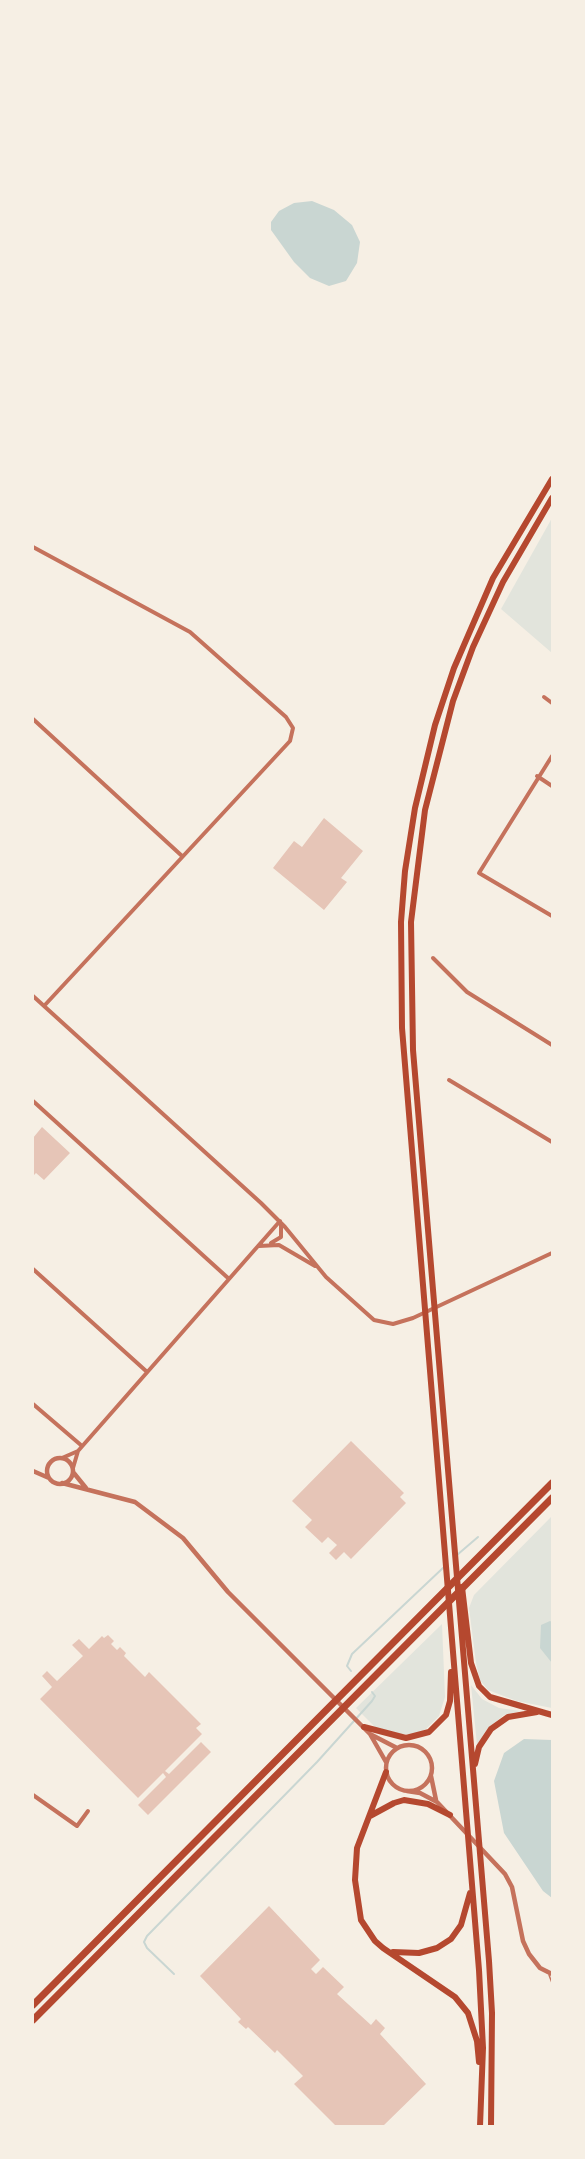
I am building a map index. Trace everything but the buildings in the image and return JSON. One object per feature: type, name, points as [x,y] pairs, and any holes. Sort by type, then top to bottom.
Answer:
[{"type":"highway","points":[[480,2126],[483,2048],[402,1028],[400,963],[405,871],[414,808],[435,725],[454,668],[488,588],[518,532],[552,479]]},
{"type":"highway","points":[[491,2126],[492,2013],[413,1050],[411,922],[420,844],[444,728],[483,622],[527,537],[552,498]]},
{"type":"highway","points":[[33,2005],[552,1483]]},
{"type":"highway","points":[[33,2020],[552,1498]]},
{"type":"highway","points":[[455,1548],[475,1681],[490,1697],[552,1715]]},
{"type":"highway","points":[[364,1727],[391,1736],[420,1736],[438,1725],[446,1715],[450,1701],[453,1656]]},
{"type":"highway","points":[[474,1785],[476,1756],[492,1729],[508,1717],[540,1712]]},
{"type":"highway","points":[[386,1772],[357,1848],[355,1880],[358,1910],[368,1932],[388,1951],[455,1997],[468,2013],[477,2041],[482,2099]]},
{"type":"highway","points":[[369,1816],[404,1800],[428,1804],[450,1815]]},
{"type":"highway","points":[[388,1951],[419,1953],[437,1948],[451,1939],[461,1924],[471,1883]]},
{"type":"street","points":[[33,547],[197,637],[286,717],[293,728],[290,741],[44,1006]]},
{"type":"street","points":[[544,697],[552,703]]},
{"type":"street","points":[[33,719],[182,856]]},
{"type":"street","points":[[552,756],[537,776],[479,873],[552,916]]},
{"type":"street","points":[[537,776],[552,786]]},
{"type":"street","points":[[433,958],[467,992],[552,1045]]},
{"type":"street","points":[[33,996],[280,1221],[318,1268],[368,1316],[382,1324],[403,1321],[552,1253]]},
{"type":"street","points":[[449,1080],[552,1143]]},
{"type":"street","points":[[33,1101],[228,1278]]},
{"type":"street","points":[[257,1247],[281,1237],[283,1230],[280,1221]]},
{"type":"street","points":[[62,1483],[71,1478],[78,1451],[82,1446],[280,1221]]},
{"type":"street","points":[[267,1244],[288,1249],[318,1268]]},
{"type":"street","points":[[33,1269],[146,1371]]},
{"type":"street","points":[[33,1404],[82,1446]]},
{"type":"street","points":[[33,1471],[78,1451]]},
{"type":"street","points":[[62,1458],[68,1460],[80,1483],[94,1493]]},
{"type":"street","points":[[50,1463],[47,1469],[51,1479]]},
{"type":"street","points":[[33,1471],[94,1493],[135,1502],[183,1538],[228,1592],[370,1734],[386,1762],[386,1772],[393,1785],[407,1791],[420,1792],[437,1802],[505,1874],[512,1887],[523,1941],[529,1954],[550,1973]]},
{"type":"street","points":[[370,1734],[397,1748]]},
{"type":"street","points":[[386,1762],[397,1748],[409,1745],[420,1748],[429,1756],[433,1793],[437,1802]]},
{"type":"street","points":[[407,1791],[424,1785],[431,1774]]},
{"type":"street","points":[[33,1795],[77,1826],[88,1811]]},
{"type":"lane","points":[[550,1973],[552,1983]]},
{"type":"shaded area","points":[[312,201],[334,210],[352,225],[360,242],[357,263],[346,281],[329,286],[310,278],[294,262],[271,230],[271,222],[279,211],[294,203]]},
{"type":"shaded area","points":[[552,518],[552,653],[501,609]]},
{"type":"shaded area","points":[[552,1516],[552,1708],[517,1701],[488,1690],[480,1680],[476,1663],[469,1608],[474,1595]]},
{"type":"shaded area","points":[[552,1622],[552,1663],[540,1648],[541,1625]]},
{"type":"shaded area","points":[[442,1624],[445,1697],[439,1716],[426,1729],[414,1735],[377,1729],[356,1708]]},
{"type":"shaded area","points":[[471,1685],[482,1699],[499,1708],[521,1711],[504,1715],[487,1729],[477,1745]]},
{"type":"shaded area","points":[[524,1739],[552,1740],[552,1898],[543,1891],[504,1833],[494,1781],[504,1753]]},
{"type":"waterway","points":[[457,1555],[478,1537]]},
{"type":"waterway","points":[[351,1671],[347,1666],[352,1654],[444,1567]]},
{"type":"waterway","points":[[174,1974],[147,1948],[144,1942],[147,1936],[317,1762],[372,1701],[375,1696],[372,1692]]}]
